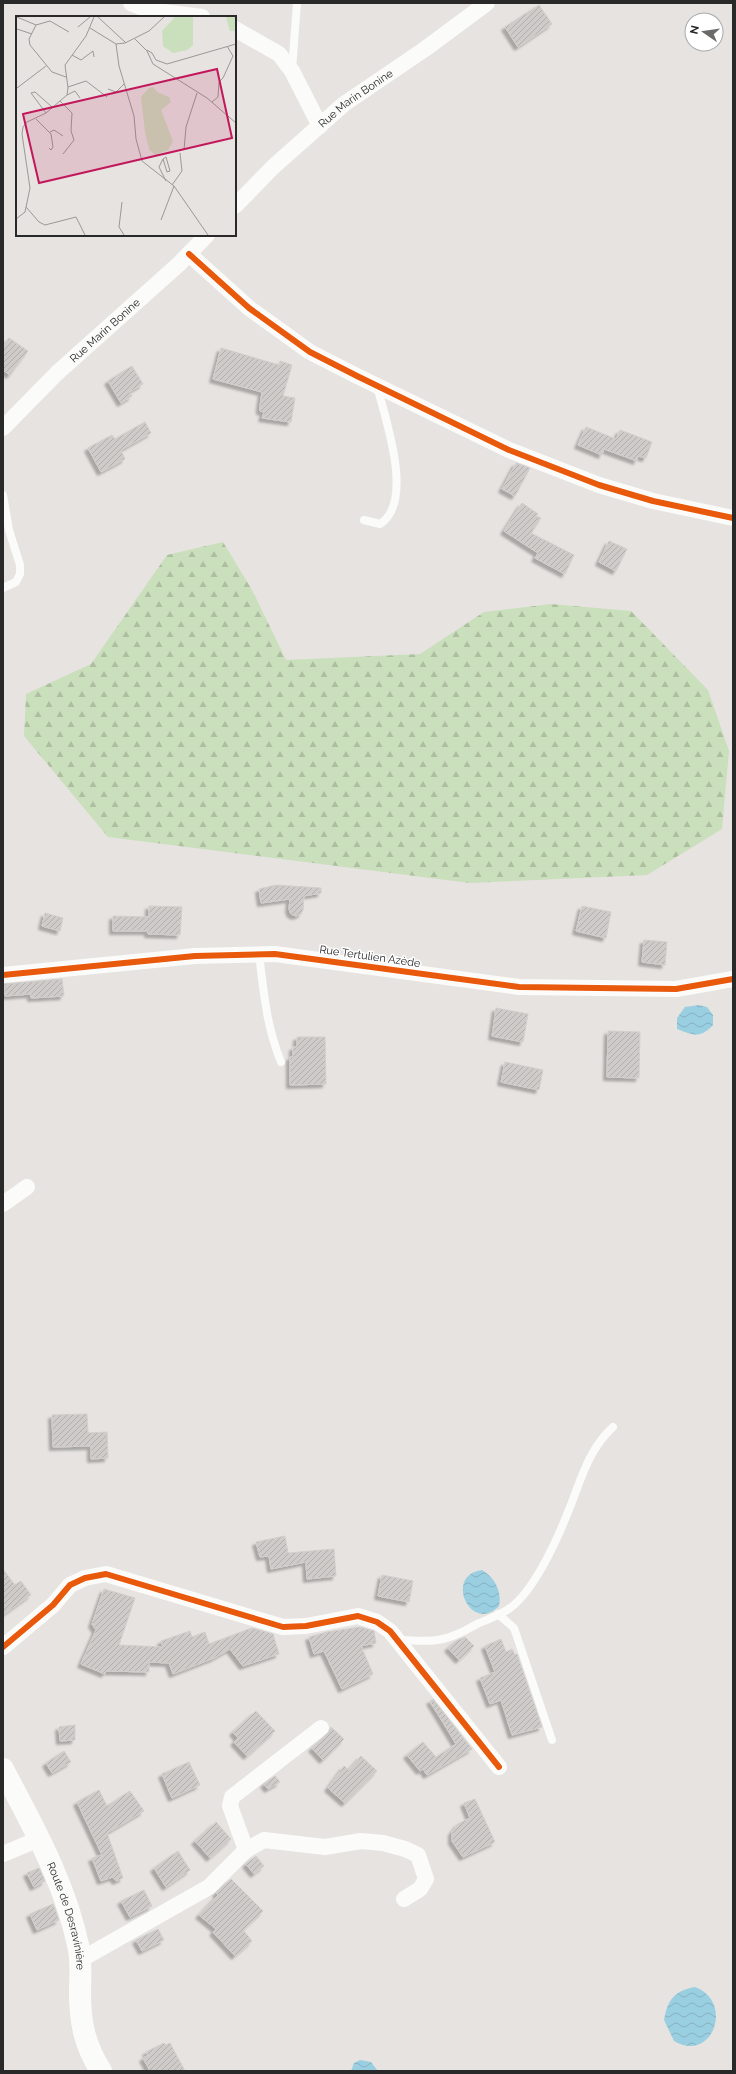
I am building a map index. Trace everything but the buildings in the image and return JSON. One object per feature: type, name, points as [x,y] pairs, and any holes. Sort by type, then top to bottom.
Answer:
[{"type":"street","points":[[131,3],[148,10],[194,16]]},
{"type":"street","name":"Rue Marin Bonine","points":[[236,205],[273,167],[344,104],[425,49],[488,3]]},
{"type":"street","points":[[236,30],[279,54],[292,71],[320,126]]},
{"type":"street","name":"Rue Marin Bonine","points":[[3,428],[57,373],[189,254],[206,236]]},
{"type":"street","points":[[189,254],[249,308],[310,352],[376,386],[509,450],[599,485],[653,500],[733,518]]},
{"type":"street","name":"Rue Tertulien Azède","points":[[3,975],[195,956],[275,954],[350,963],[519,988],[676,989],[733,979]]},
{"type":"street","points":[[3,1204],[26,1187]]},
{"type":"street","points":[[3,1647],[53,1605],[70,1585],[85,1578],[106,1574],[283,1627],[306,1626],[358,1616],[378,1622],[390,1631],[499,1767]]},
{"type":"street","points":[[246,1850],[230,1806],[232,1796],[320,1728]]},
{"type":"street","name":"Route de Desravinière","points":[[3,1769],[39,1838],[69,1909],[80,1960],[82,2022],[90,2053],[101,2071]]},
{"type":"street","points":[[3,1854],[39,1838]]},
{"type":"street","points":[[80,1960],[209,1887],[246,1850],[264,1840],[325,1847],[361,1841],[383,1843],[405,1849],[418,1855],[426,1879],[420,1889],[404,1899]]},
{"type":"lane","points":[[292,71],[297,3]]},
{"type":"lane","points":[[364,520],[380,524],[387,519],[392,510],[398,476],[376,386]]},
{"type":"lane","points":[[3,495],[9,530],[20,565],[20,574],[16,582],[3,588]]},
{"type":"lane","points":[[259,954],[266,1015],[271,1038],[281,1062]]},
{"type":"lane","points":[[397,1640],[437,1640],[450,1637],[510,1608],[527,1592],[543,1565],[568,1513],[579,1480],[591,1455],[600,1439],[613,1427]]},
{"type":"lane","points":[[498,1614],[514,1628],[552,1740]]},
{"type":"green space","points":[[223,542],[252,590],[286,660],[420,654],[484,612],[551,604],[631,611],[708,690],[729,751],[722,829],[647,875],[470,883],[108,837],[24,736],[26,694],[91,664],[167,555]]},
{"type":"water","points":[[699,1005],[707,1007],[713,1015],[713,1025],[700,1034],[692,1034],[677,1029],[677,1018],[685,1007]]},
{"type":"water","points":[[482,1570],[494,1581],[500,1600],[499,1606],[489,1613],[479,1613],[471,1609],[465,1601],[463,1591],[464,1582],[470,1574]]},
{"type":"water","points":[[695,1987],[707,1995],[714,2005],[716,2017],[714,2028],[708,2038],[699,2044],[687,2046],[674,2041],[664,2020],[670,2001],[673,1997],[682,1991]]},
{"type":"water","points":[[360,2060],[371,2062],[378,2071],[351,2071],[354,2063]]},
{"type":"cycle path","points":[[189,254],[249,308],[310,352],[509,450],[599,485],[653,501],[733,518]]},
{"type":"cycle path","points":[[3,975],[195,956],[275,954],[519,987],[676,989],[733,979]]},
{"type":"cycle path","points":[[3,1647],[53,1605],[70,1585],[85,1578],[106,1574],[283,1627],[306,1626],[358,1616],[377,1622],[390,1631],[499,1767]]}]
